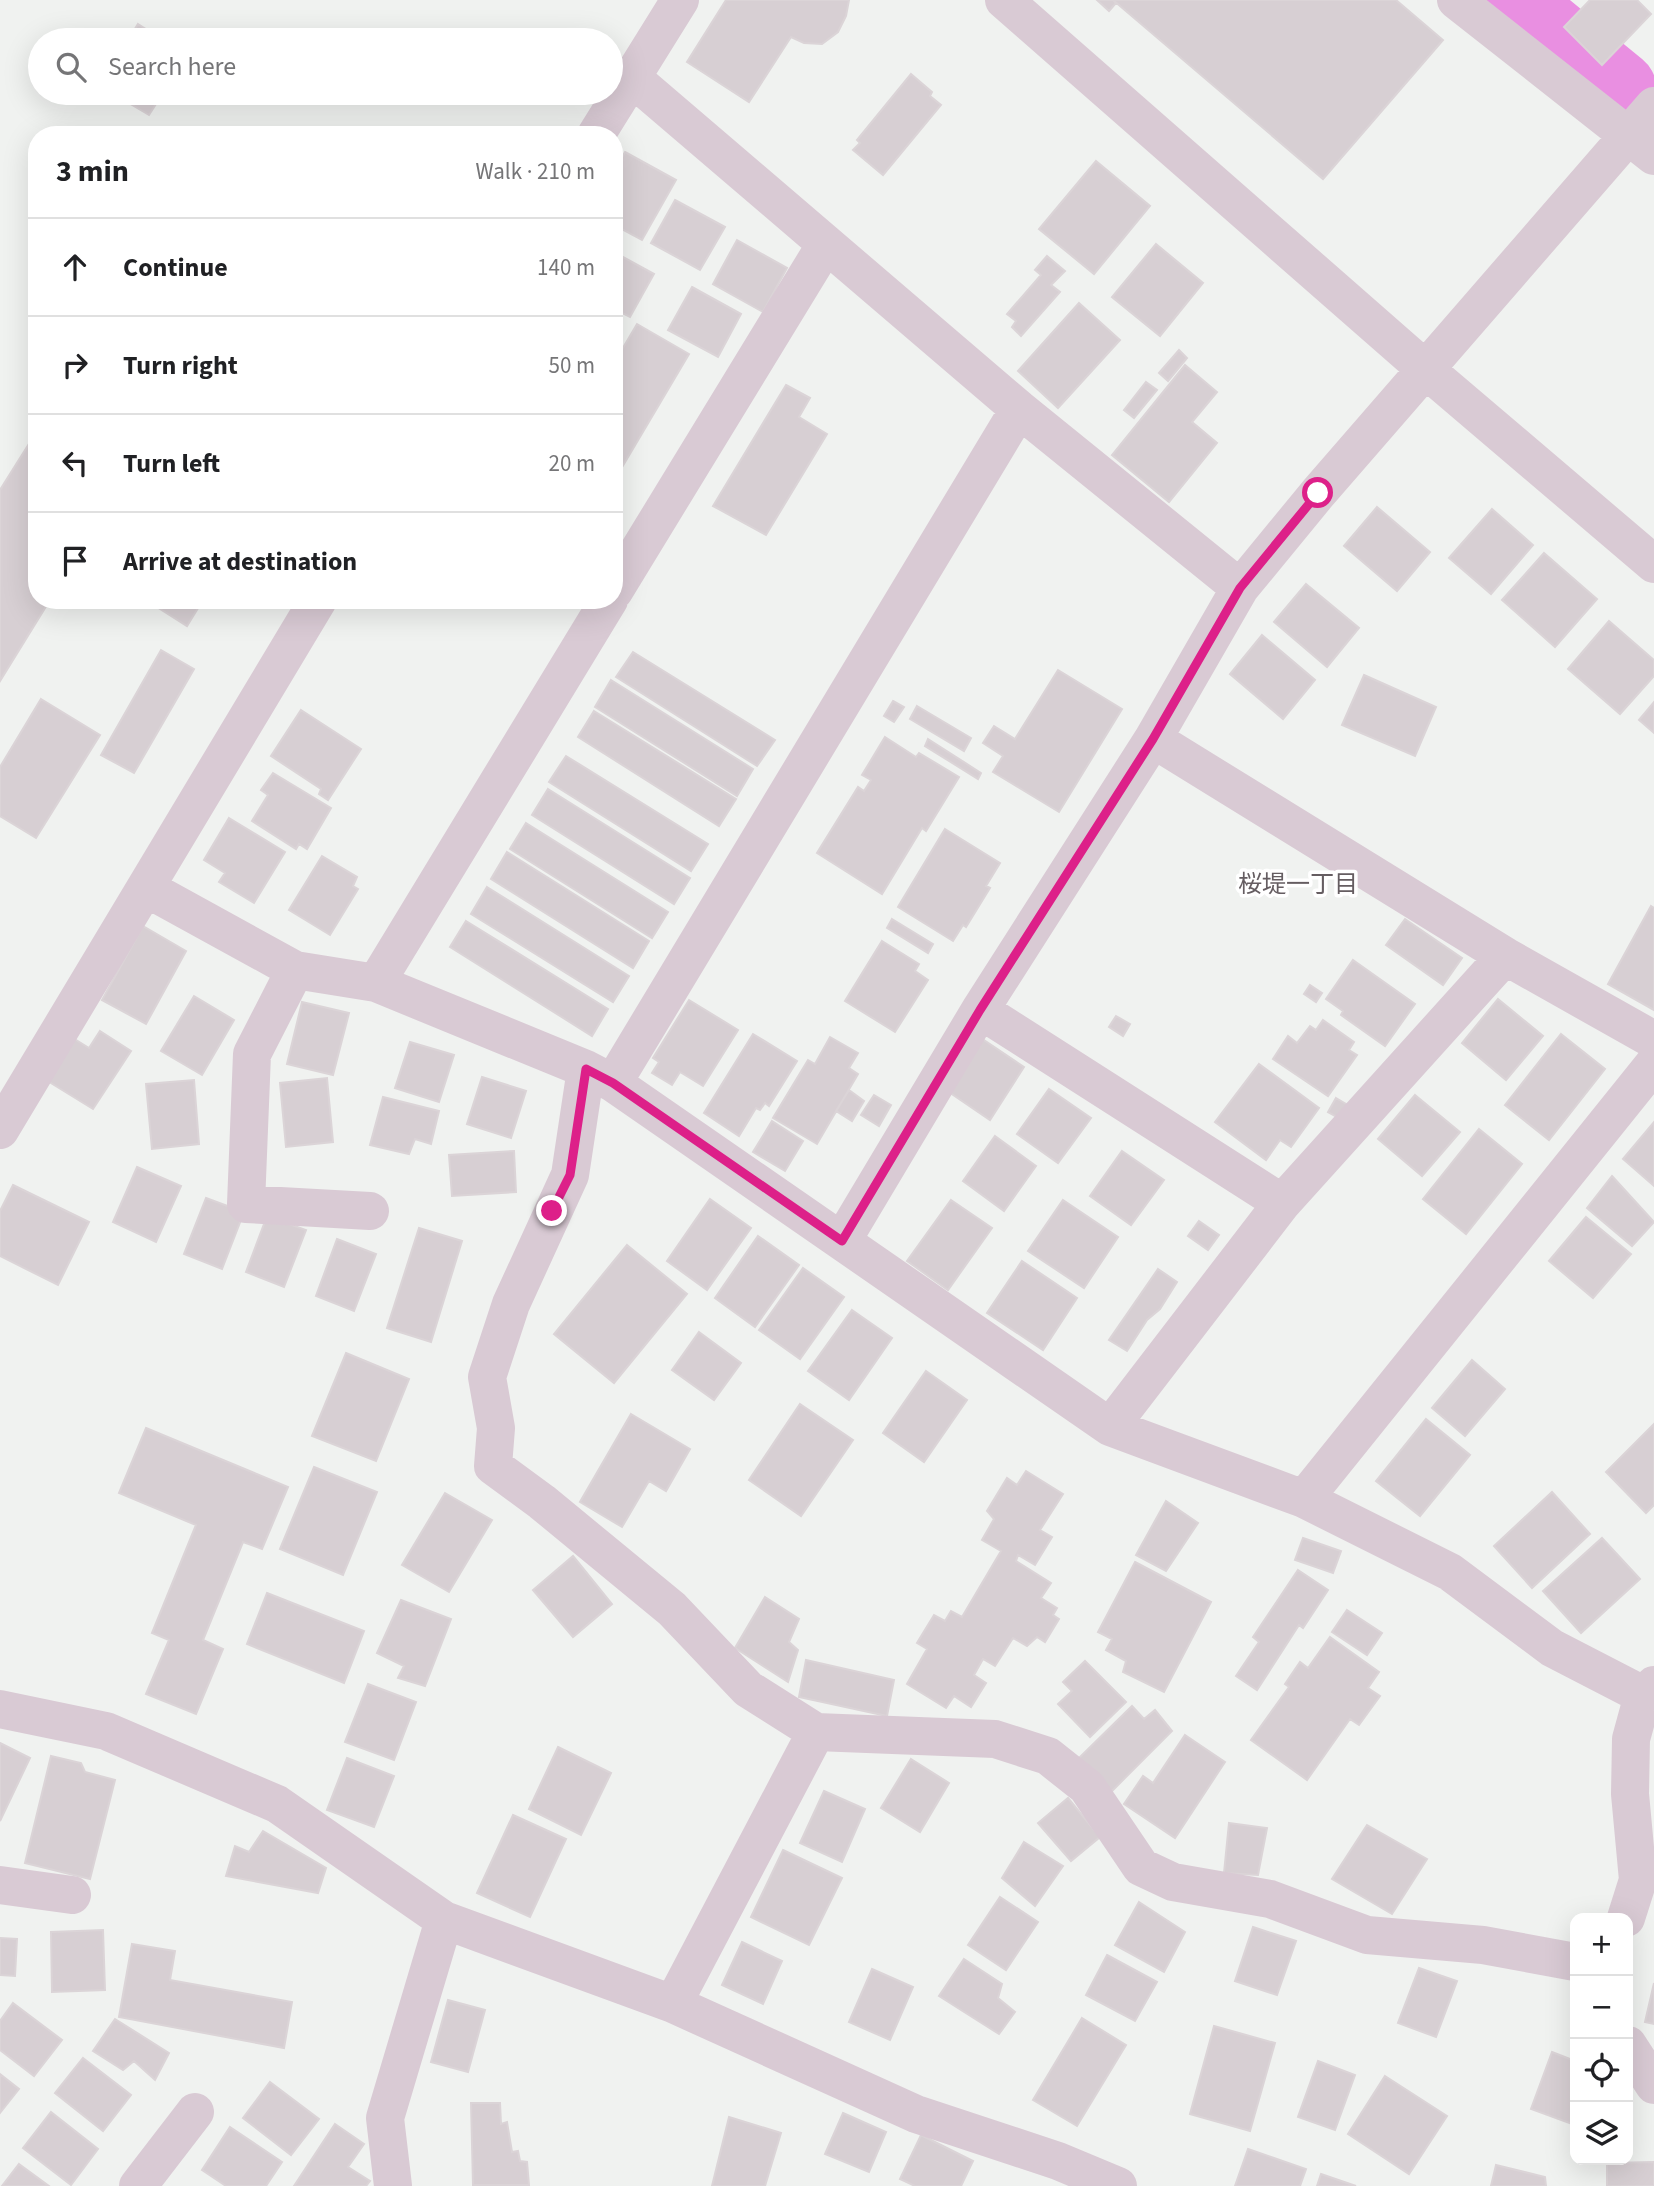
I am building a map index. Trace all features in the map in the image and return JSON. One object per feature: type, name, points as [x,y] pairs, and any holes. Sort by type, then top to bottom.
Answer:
[{"type":"street","points":[[623,89],[680,0]]},
{"type":"street","points":[[1004,0],[1425,369],[1654,564]]},
{"type":"street","points":[[1456,0],[1641,145]]},
{"type":"street","points":[[631,76],[1019,409],[1240,588]]},
{"type":"street","points":[[601,126],[614,105]]},
{"type":"street","points":[[842,1241],[980,1010],[1153,739],[1240,588],[1425,369],[1641,145],[1654,106]]},
{"type":"street","points":[[623,576],[826,244]]},
{"type":"street","points":[[1019,409],[600,1076],[570,1175],[511,1304],[487,1377],[496,1428],[494,1466],[671,1609],[748,1689],[816,1732],[995,1739],[1048,1756],[1087,1787],[1141,1867],[1173,1882],[1270,1899],[1367,1935],[1483,1945],[1570,1961]]},
{"type":"street","points":[[0,1130],[313,609]]},
{"type":"street","points":[[376,983],[604,609]]},
{"type":"street","points":[[1153,739],[1505,956],[1654,1040]]},
{"type":"street","points":[[146,888],[295,970],[376,983],[600,1076],[1110,1427],[1304,1499],[1450,1572],[1552,1648],[1648,1690],[1631,1738],[1630,1794],[1646,1883],[1629,1913]]},
{"type":"street","points":[[1110,1427],[1282,1203],[1505,956]]},
{"type":"street","points":[[295,970],[252,1054],[246,1204],[370,1211]]},
{"type":"street","points":[[980,1010],[1282,1203]]},
{"type":"street","points":[[1304,1499],[1654,1064]]},
{"type":"street","points":[[0,1709],[106,1731],[277,1804],[444,1920],[673,2004],[916,2115],[1058,2161],[1118,2186]]},
{"type":"street","points":[[673,2004],[816,1732]]},
{"type":"street","points":[[0,1885],[72,1895]]},
{"type":"street","points":[[393,2186],[385,2118],[444,1920]]},
{"type":"street","points":[[1633,2053],[1654,2085]]},
{"type":"street","points":[[138,2186],[195,2112]]},
{"type":"building","points":[[726,0],[849,0],[846,16],[838,32],[822,44],[804,43],[791,37],[749,102],[687,62]]},
{"type":"building","points":[[1097,0],[1113,0],[1116,3],[1109,11]]},
{"type":"building","points":[[1113,0],[1396,0],[1443,40],[1323,179]]},
{"type":"building","points":[[1590,0],[1637,0],[1651,14],[1602,65],[1564,27]]},
{"type":"building","points":[[911,74],[932,92],[930,96],[941,105],[883,175],[853,150],[860,143],[857,140]]},
{"type":"building","points":[[132,105],[155,105],[149,115]]},
{"type":"building","points":[[625,152],[676,180],[642,240],[623,230]]},
{"type":"building","points":[[1096,161],[1150,206],[1094,274],[1039,229]]},
{"type":"building","points":[[675,200],[725,227],[700,270],[651,243]]},
{"type":"building","points":[[737,240],[787,268],[763,312],[713,284]]},
{"type":"building","points":[[1156,244],[1203,283],[1160,336],[1112,297]]},
{"type":"building","points":[[1047,256],[1065,271],[1051,285],[1060,292],[1021,336],[1012,327],[1016,321],[1007,314],[1041,275],[1035,270]]},
{"type":"building","points":[[623,257],[654,274],[630,317],[623,314]]},
{"type":"building","points":[[692,287],[741,314],[718,357],[668,330]]},
{"type":"building","points":[[1079,303],[1120,340],[1058,408],[1018,371]]},
{"type":"building","points":[[637,324],[689,354],[623,466],[623,348]]},
{"type":"building","points":[[1179,350],[1187,358],[1168,381],[1159,373]]},
{"type":"building","points":[[1185,365],[1217,392],[1192,422],[1217,443],[1169,502],[1112,455]]},
{"type":"building","points":[[1146,382],[1157,390],[1134,418],[1124,410]]},
{"type":"building","points":[[786,385],[810,398],[799,417],[827,434],[766,535],[713,506]]},
{"type":"building","points":[[28,445],[28,609],[44,609],[0,681],[0,490]]},
{"type":"building","points":[[1377,507],[1430,552],[1397,591],[1344,546]]},
{"type":"building","points":[[1492,509],[1533,545],[1491,594],[1449,558]]},
{"type":"building","points":[[1544,553],[1597,599],[1555,647],[1502,600]]},
{"type":"building","points":[[1306,584],[1359,628],[1327,667],[1274,622]]},
{"type":"building","points":[[160,609],[197,609],[187,626]]},
{"type":"building","points":[[1609,621],[1654,660],[1654,676],[1620,714],[1568,669]]},
{"type":"building","points":[[1262,635],[1315,680],[1283,719],[1230,674]]},
{"type":"building","points":[[161,650],[194,669],[134,773],[101,755]]},
{"type":"building","points":[[633,652],[775,740],[757,766],[616,677]]},
{"type":"building","points":[[1058,670],[1122,709],[1059,812],[993,772],[1003,756],[983,743],[994,726],[1015,739]]},
{"type":"building","points":[[1364,675],[1436,707],[1415,756],[1342,725]]},
{"type":"building","points":[[611,680],[753,769],[737,796],[595,707]]},
{"type":"building","points":[[41,699],[100,735],[36,838],[0,816],[0,767]]},
{"type":"building","points":[[893,701],[904,707],[894,722],[884,716]]},
{"type":"building","points":[[1654,702],[1654,733],[1639,720]]},
{"type":"building","points":[[917,706],[971,738],[964,751],[910,719]]},
{"type":"building","points":[[301,710],[361,749],[328,800],[319,794],[321,789],[271,756]]},
{"type":"building","points":[[594,711],[736,799],[719,826],[578,737]]},
{"type":"building","points":[[885,737],[916,757],[919,753],[959,777],[926,831],[922,828],[882,894],[817,853],[858,787],[864,791],[871,780],[862,775]]},
{"type":"building","points":[[928,739],[981,773],[978,779],[925,746]]},
{"type":"building","points":[[566,756],[708,844],[691,871],[549,782]]},
{"type":"building","points":[[273,773],[331,808],[307,849],[299,844],[296,849],[252,821],[268,795],[261,790]]},
{"type":"building","points":[[548,789],[690,878],[674,904],[532,815]]},
{"type":"building","points":[[229,818],[285,852],[254,903],[219,882],[225,873],[204,860]]},
{"type":"building","points":[[526,823],[668,912],[652,938],[510,849]]},
{"type":"building","points":[[945,829],[1000,863],[986,886],[990,888],[966,927],[963,925],[953,941],[898,907]]},
{"type":"building","points":[[507,852],[649,941],[633,968],[491,879]]},
{"type":"building","points":[[322,856],[357,877],[353,886],[358,889],[330,935],[289,910]]},
{"type":"building","points":[[487,887],[629,976],[613,1002],[471,914]]},
{"type":"building","points":[[1651,906],[1654,908],[1654,1010],[1608,984]]},
{"type":"building","points":[[892,919],[933,944],[928,953],[887,928]]},
{"type":"building","points":[[1405,919],[1462,958],[1443,985],[1386,945]]},
{"type":"building","points":[[466,921],[608,1009],[592,1036],[450,947]]},
{"type":"building","points":[[143,926],[186,951],[146,1024],[102,1000]]},
{"type":"building","points":[[882,941],[919,964],[915,971],[928,980],[895,1032],[845,1001]]},
{"type":"building","points":[[1353,960],[1415,1004],[1385,1046],[1341,1015],[1343,1011],[1326,999]]},
{"type":"building","points":[[1310,985],[1322,993],[1316,1002],[1304,994]]},
{"type":"building","points":[[194,996],[234,1020],[202,1075],[161,1051]]},
{"type":"building","points":[[1498,999],[1543,1036],[1506,1080],[1462,1043]]},
{"type":"building","points":[[689,1000],[738,1030],[703,1086],[680,1072],[672,1085],[652,1073],[659,1062],[653,1058]]},
{"type":"building","points":[[302,1002],[349,1013],[333,1075],[287,1064]]},
{"type":"building","points":[[1116,1016],[1130,1024],[1123,1036],[1109,1027]]},
{"type":"building","points":[[1323,1020],[1354,1042],[1349,1050],[1357,1055],[1328,1096],[1273,1059],[1288,1036],[1297,1043],[1310,1026],[1316,1030]]},
{"type":"building","points":[[100,1031],[131,1051],[93,1109],[46,1080],[73,1038],[89,1048]]},
{"type":"building","points":[[753,1034],[797,1061],[769,1106],[765,1103],[760,1110],[756,1108],[739,1136],[704,1113]]},
{"type":"building","points":[[1561,1034],[1605,1069],[1549,1140],[1505,1105]]},
{"type":"building","points":[[978,1036],[1024,1067],[990,1120],[943,1088]]},
{"type":"building","points":[[830,1037],[858,1053],[849,1068],[858,1074],[817,1144],[773,1118],[808,1060],[815,1064]]},
{"type":"building","points":[[410,1042],[454,1055],[439,1102],[395,1088]]},
{"type":"building","points":[[1259,1064],[1319,1108],[1291,1147],[1280,1140],[1266,1160],[1215,1122]]},
{"type":"building","points":[[482,1077],[526,1091],[511,1138],[467,1124]]},
{"type":"building","points":[[327,1078],[333,1142],[286,1147],[280,1083]]},
{"type":"building","points":[[194,1080],[199,1144],[152,1149],[146,1084]]},
{"type":"building","points":[[1049,1089],[1091,1118],[1058,1163],[1017,1134]]},
{"type":"building","points":[[849,1090],[864,1101],[852,1121],[836,1111]]},
{"type":"building","points":[[874,1095],[891,1105],[879,1126],[861,1115]]},
{"type":"building","points":[[1415,1095],[1460,1132],[1422,1176],[1378,1139]]},
{"type":"building","points":[[383,1097],[439,1111],[431,1144],[415,1139],[409,1154],[370,1145]]},
{"type":"building","points":[[1336,1098],[1353,1108],[1344,1121],[1328,1112]]},
{"type":"building","points":[[772,1121],[803,1141],[785,1171],[753,1152]]},
{"type":"building","points":[[1654,1122],[1654,1186],[1623,1159]]},
{"type":"building","points":[[1479,1129],[1522,1164],[1466,1234],[1423,1199]]},
{"type":"building","points":[[995,1136],[1036,1166],[1004,1211],[963,1181]]},
{"type":"building","points":[[514,1151],[516,1192],[452,1196],[449,1155]]},
{"type":"building","points":[[1122,1151],[1164,1180],[1131,1225],[1090,1196]]},
{"type":"building","points":[[137,1167],[181,1186],[156,1242],[113,1222]]},
{"type":"building","points":[[1612,1176],[1654,1222],[1632,1246],[1587,1208]]},
{"type":"building","points":[[13,1185],[89,1222],[58,1285],[0,1256],[0,1211]]},
{"type":"building","points":[[206,1198],[244,1212],[222,1269],[184,1254]]},
{"type":"building","points":[[710,1199],[751,1228],[707,1290],[667,1261]]},
{"type":"building","points":[[951,1200],[992,1228],[948,1290],[907,1261]]},
{"type":"building","points":[[1063,1200],[1118,1237],[1084,1288],[1028,1251]]},
{"type":"building","points":[[267,1216],[306,1230],[284,1287],[246,1272]]},
{"type":"building","points":[[1586,1217],[1631,1254],[1593,1298],[1549,1261]]},
{"type":"building","points":[[1199,1221],[1219,1235],[1208,1250],[1188,1236]]},
{"type":"building","points":[[419,1228],[462,1241],[431,1342],[387,1328]]},
{"type":"building","points":[[758,1236],[799,1265],[755,1327],[715,1298]]},
{"type":"building","points":[[337,1239],[376,1254],[354,1311],[316,1296]]},
{"type":"building","points":[[627,1245],[687,1294],[614,1383],[554,1334]]},
{"type":"building","points":[[1022,1261],[1077,1298],[1043,1350],[987,1313]]},
{"type":"building","points":[[803,1268],[844,1297],[800,1359],[759,1330]]},
{"type":"building","points":[[1158,1269],[1177,1282],[1127,1351],[1109,1340]]},
{"type":"building","points":[[852,1310],[892,1338],[849,1400],[808,1371]]},
{"type":"building","points":[[699,1332],[741,1363],[714,1400],[672,1370]]},
{"type":"building","points":[[346,1353],[409,1379],[376,1461],[312,1436]]},
{"type":"building","points":[[1472,1360],[1505,1389],[1465,1436],[1432,1408]]},
{"type":"building","points":[[926,1371],[967,1400],[924,1462],[883,1433]]},
{"type":"building","points":[[800,1404],[853,1440],[801,1516],[749,1480]]},
{"type":"building","points":[[631,1414],[690,1449],[666,1491],[649,1481],[622,1527],[580,1502]]},
{"type":"building","points":[[1426,1419],[1470,1455],[1420,1516],[1376,1481]]},
{"type":"building","points":[[1654,1424],[1654,1505],[1646,1513],[1606,1472]]},
{"type":"building","points":[[146,1428],[288,1487],[262,1549],[243,1542],[203,1640],[223,1649],[196,1714],[146,1694],[169,1640],[152,1633],[196,1525],[119,1493]]},
{"type":"building","points":[[314,1467],[377,1492],[343,1575],[280,1549]]},
{"type":"building","points":[[1026,1471],[1063,1494],[1040,1530],[1052,1537],[1035,1565],[1018,1555],[1016,1561],[1051,1583],[1041,1598],[1057,1608],[1053,1615],[1059,1619],[1045,1642],[1037,1637],[1027,1646],[1013,1638],[995,1666],[983,1659],[974,1675],[986,1683],[971,1707],[954,1696],[946,1708],[907,1684],[927,1649],[917,1643],[934,1615],[945,1621],[951,1611],[962,1617],[1001,1551],[982,1540],[994,1519],[987,1511],[1007,1478],[1017,1485]]},
{"type":"building","points":[[1552,1492],[1590,1534],[1532,1588],[1494,1546]]},
{"type":"building","points":[[445,1493],[492,1520],[449,1592],[402,1565]]},
{"type":"building","points":[[1166,1501],[1198,1523],[1166,1571],[1136,1555]]},
{"type":"building","points":[[1303,1538],[1341,1551],[1333,1573],[1295,1560]]},
{"type":"building","points":[[1602,1538],[1640,1579],[1581,1633],[1543,1591]]},
{"type":"building","points":[[573,1556],[612,1604],[573,1637],[533,1590]]},
{"type":"building","points":[[1135,1562],[1211,1602],[1164,1692],[1123,1672],[1126,1661],[1106,1650],[1112,1639],[1098,1632]]},
{"type":"building","points":[[1298,1570],[1328,1590],[1303,1628],[1299,1625],[1257,1690],[1236,1676],[1259,1642],[1253,1637]]},
{"type":"building","points":[[267,1593],[364,1631],[344,1683],[247,1644]]},
{"type":"building","points":[[765,1597],[799,1619],[789,1642],[798,1650],[788,1682],[735,1648]]},
{"type":"building","points":[[401,1600],[451,1619],[425,1686],[398,1678],[404,1666],[377,1653]]},
{"type":"building","points":[[1347,1610],[1382,1633],[1367,1655],[1332,1632]]},
{"type":"building","points":[[1330,1637],[1379,1672],[1368,1688],[1380,1696],[1359,1725],[1350,1719],[1307,1780],[1251,1740],[1289,1687],[1285,1684],[1300,1662],[1308,1668]]},
{"type":"building","points":[[806,1660],[894,1680],[887,1716],[799,1697]]},
{"type":"building","points":[[1085,1661],[1126,1702],[1090,1737],[1058,1704],[1072,1691],[1063,1682]]},
{"type":"building","points":[[368,1684],[416,1702],[394,1760],[345,1742]]},
{"type":"building","points":[[1132,1706],[1144,1719],[1155,1710],[1172,1731],[1112,1791],[1079,1758]]},
{"type":"building","points":[[1185,1735],[1225,1762],[1175,1838],[1124,1804],[1143,1776],[1153,1783]]},
{"type":"building","points":[[0,1743],[30,1758],[0,1821]]},
{"type":"building","points":[[558,1747],[611,1773],[581,1835],[529,1809]]},
{"type":"building","points":[[51,1756],[81,1763],[85,1772],[115,1780],[90,1879],[25,1863]]},
{"type":"building","points":[[347,1758],[394,1776],[374,1827],[327,1810]]},
{"type":"building","points":[[911,1759],[949,1783],[920,1832],[881,1808]]},
{"type":"building","points":[[824,1791],[865,1809],[842,1862],[800,1843]]},
{"type":"building","points":[[1068,1798],[1100,1837],[1071,1861],[1038,1823]]},
{"type":"building","points":[[513,1815],[566,1839],[530,1917],[477,1893]]},
{"type":"building","points":[[1229,1823],[1267,1828],[1258,1875],[1224,1873]]},
{"type":"building","points":[[1367,1825],[1427,1859],[1392,1914],[1332,1879]]},
{"type":"building","points":[[263,1831],[326,1868],[318,1893],[226,1876],[235,1846],[249,1852]]},
{"type":"building","points":[[1024,1842],[1063,1866],[1035,1906],[1002,1878]]},
{"type":"building","points":[[783,1850],[842,1878],[809,1945],[751,1917]]},
{"type":"building","points":[[1000,1897],[1038,1922],[1006,1970],[968,1945]]},
{"type":"building","points":[[1139,1902],[1185,1932],[1164,1972],[1115,1945]]},
{"type":"building","points":[[1253,1927],[1296,1941],[1277,1995],[1235,1981]]},
{"type":"building","points":[[103,1930],[105,1990],[52,1992],[51,1932]]},
{"type":"building","points":[[0,1938],[17,1939],[15,1976],[0,1975]]},
{"type":"building","points":[[742,1942],[782,1961],[763,2004],[722,1985]]},
{"type":"building","points":[[132,1944],[175,1951],[170,1980],[292,2002],[284,2048],[119,2017]]},
{"type":"building","points":[[1107,1955],[1157,1982],[1135,2021],[1086,1995]]},
{"type":"building","points":[[964,1959],[1002,1984],[998,1998],[1015,2012],[999,2034],[939,1996]]},
{"type":"building","points":[[1419,1968],[1457,1981],[1436,2037],[1398,2023]]},
{"type":"building","points":[[872,1969],[913,1987],[890,2040],[849,2022]]},
{"type":"building","points":[[1654,1983],[1654,2024],[1645,2022]]},
{"type":"building","points":[[448,2000],[485,2010],[468,2072],[431,2062]]},
{"type":"building","points":[[13,2003],[62,2040],[34,2076],[0,2050],[0,2021]]},
{"type":"building","points":[[1082,2018],[1126,2045],[1077,2126],[1033,2100]]},
{"type":"building","points":[[115,2019],[169,2053],[155,2080],[134,2061],[123,2070],[93,2051]]},
{"type":"building","points":[[1214,2026],[1275,2043],[1250,2131],[1190,2114]]},
{"type":"building","points":[[1552,2052],[1570,2059],[1570,2123],[1531,2109]]},
{"type":"building","points":[[83,2058],[131,2095],[103,2131],[55,2093]]},
{"type":"building","points":[[1318,2061],[1355,2075],[1335,2130],[1298,2117]]},
{"type":"building","points":[[0,2074],[19,2089],[0,2113]]},
{"type":"building","points":[[1385,2076],[1447,2116],[1409,2174],[1348,2134]]},
{"type":"building","points":[[270,2082],[319,2119],[291,2155],[243,2118]]},
{"type":"building","points":[[471,2103],[500,2103],[501,2124],[507,2122],[512,2152],[518,2151],[520,2161],[527,2162],[529,2185],[473,2185]]},
{"type":"building","points":[[51,2112],[98,2149],[71,2185],[23,2148]]},
{"type":"building","points":[[843,2113],[886,2132],[869,2172],[825,2154]]},
{"type":"building","points":[[729,2117],[781,2133],[765,2186],[712,2186]]},
{"type":"building","points":[[335,2124],[364,2144],[348,2167],[370,2181],[366,2186],[294,2186]]},
{"type":"building","points":[[230,2127],[282,2162],[266,2186],[226,2186],[202,2170]]},
{"type":"building","points":[[921,2135],[973,2161],[961,2186],[915,2186],[900,2179]]},
{"type":"building","points":[[1248,2149],[1306,2169],[1300,2186],[1235,2186]]},
{"type":"building","points":[[1633,2162],[1654,2162],[1654,2186],[1607,2186],[1607,2165],[1633,2165]]},
{"type":"building","points":[[19,2164],[49,2186],[2,2186]]},
{"type":"building","points":[[1496,2165],[1545,2177],[1546,2186],[1491,2186]]},
{"type":"building","points":[[1321,2174],[1356,2186],[1317,2186]]},
{"type":"waterway","points":[[1509,0],[1618,89]]},
{"type":"district","name":"桜堤一丁目","points":[[1298,884]]},
{"type":"route","points":[[552,1211],[570,1175],[586,1069],[613,1083],[842,1241],[980,1010],[1153,739],[1240,588],[1318,493]]}]
